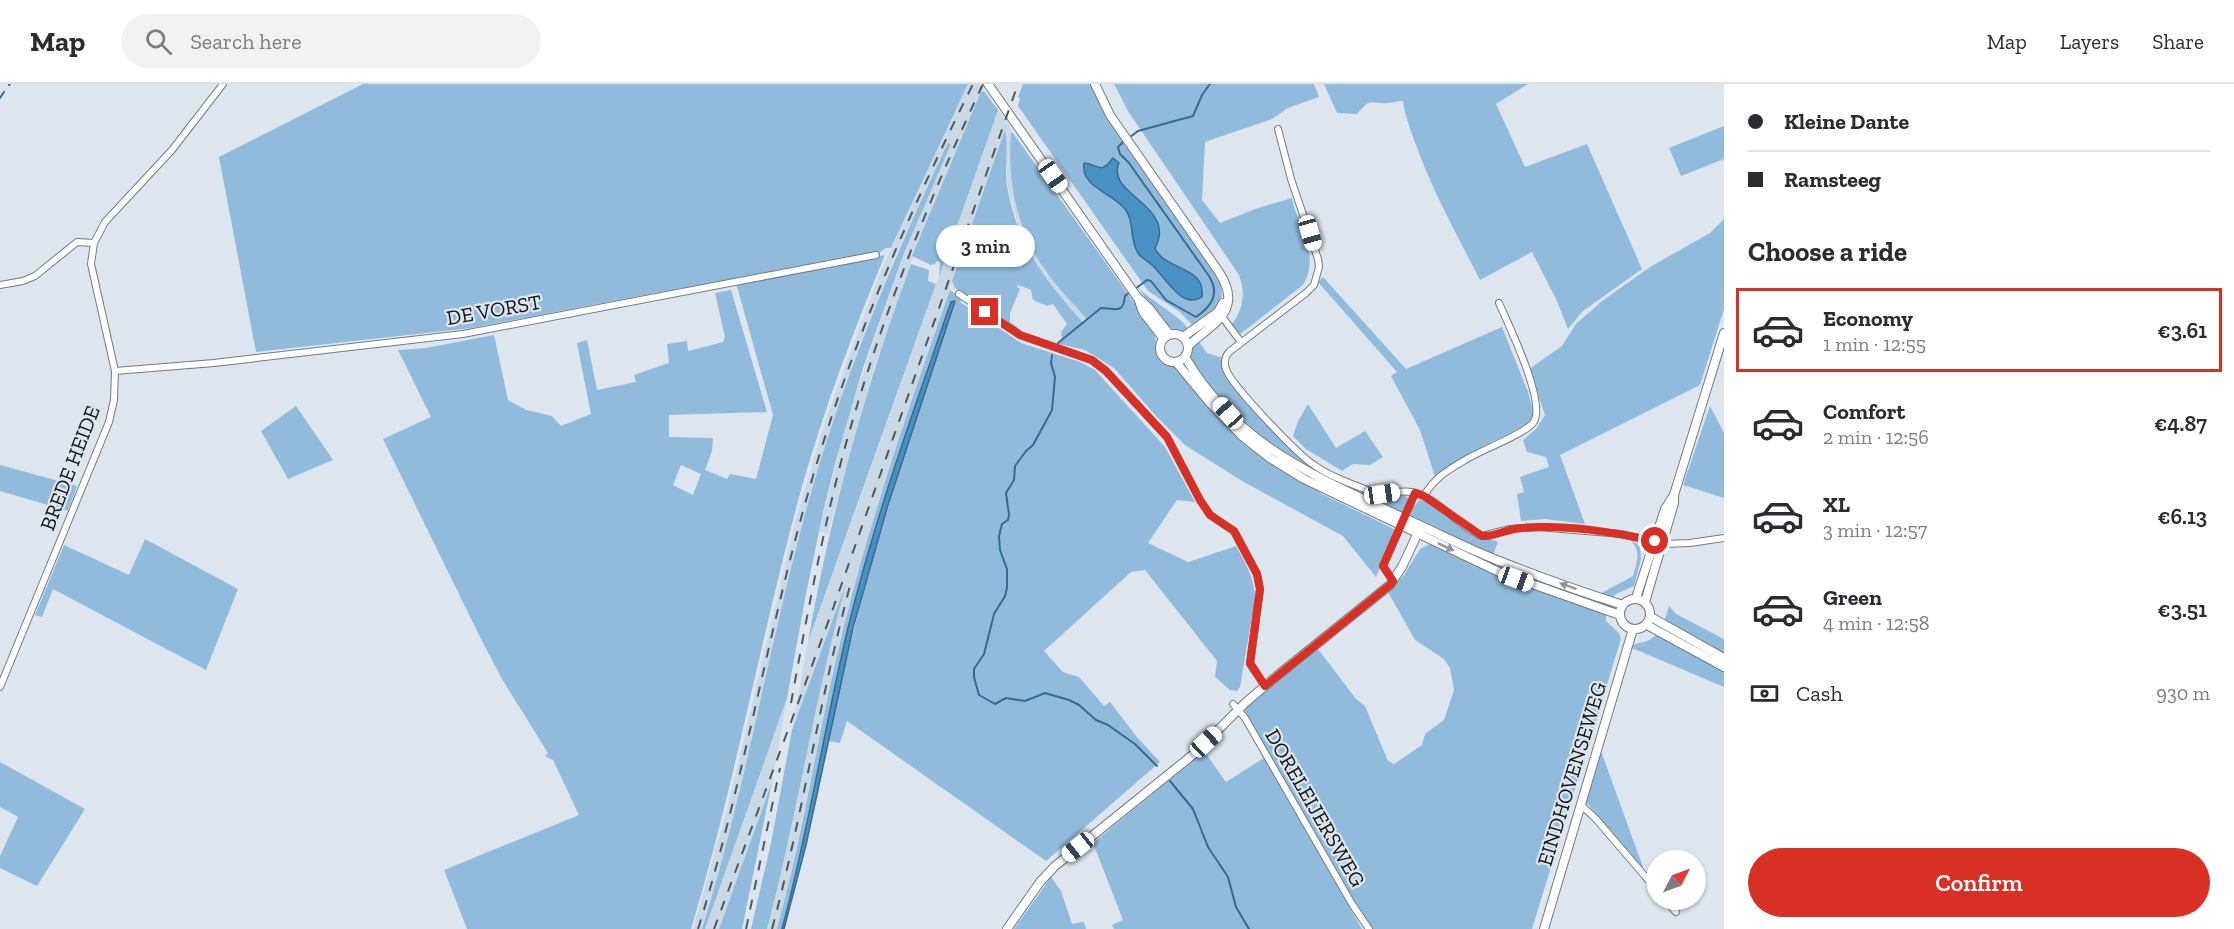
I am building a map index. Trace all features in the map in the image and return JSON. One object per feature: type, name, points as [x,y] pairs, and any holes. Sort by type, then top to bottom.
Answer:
[{"type":"main road","points":[[988,84],[1134,293],[1143,312],[1166,336]]},
{"type":"main road","points":[[1095,84],[1110,115],[1126,140],[1227,285],[1220,314],[1188,346],[1185,357],[1176,362],[1169,362],[1162,356],[1159,347],[1166,336],[1179,334],[1188,346]]},
{"type":"main road","points":[[1183,337],[1220,314]]},
{"type":"main road","points":[[1645,602],[1668,502],[1674,495],[1724,333]]},
{"type":"main road","points":[[1185,357],[1215,399],[1261,443],[1308,472],[1403,522]]},
{"type":"main road","points":[[1176,362],[1231,425],[1270,458],[1304,479],[1420,530],[1501,573],[1620,615]]},
{"type":"main road","points":[[1007,929],[1040,882],[1055,866],[1195,753],[1236,706],[1265,686],[1376,598],[1393,581],[1420,530]]},
{"type":"main road","points":[[1420,530],[1501,562],[1623,605]]},
{"type":"main road","points":[[1636,598],[1658,542]]},
{"type":"main road","points":[[1636,598],[1645,602],[1650,608],[1649,621],[1641,628],[1633,629],[1623,623],[1620,615],[1623,605],[1636,598]]},
{"type":"main road","points":[[1649,621],[1724,658]]},
{"type":"main road","points":[[1649,621],[1724,667]]},
{"type":"main road","name":"EINDHOVENSEWEG","points":[[1544,929],[1633,629]]},
{"type":"street","name":"BREDE HEIDE","points":[[0,687],[109,422],[114,400],[115,371],[91,264],[94,243],[105,222],[172,150],[223,84]]},
{"type":"street","points":[[1278,129],[1319,267],[1314,285],[1306,293],[1226,356],[1226,370],[1253,404],[1300,454],[1314,466],[1373,492],[1382,494],[1402,491],[1424,496],[1482,536],[1510,529],[1554,527],[1621,534],[1677,544],[1724,538]]},
{"type":"street","points":[[0,285],[23,281],[34,276],[77,242],[94,243]]},
{"type":"street","name":"DE VORST","points":[[115,371],[225,362],[463,334],[876,255]]},
{"type":"street","points":[[959,294],[1020,335],[1092,360],[1106,371],[1167,437],[1200,500],[1210,515],[1234,531],[1257,574],[1260,589],[1250,663],[1265,686]]},
{"type":"street","points":[[1424,496],[1430,485],[1441,475],[1475,453],[1525,430],[1534,423],[1536,418],[1537,406],[1525,358],[1499,303]]},
{"type":"street","points":[[1220,314],[1241,342]]},
{"type":"street","points":[[1393,581],[1383,566],[1415,493]]},
{"type":"street","name":"DORELEIJERSWEG","points":[[1236,706],[1369,929]]},
{"type":"street","points":[[1582,806],[1646,877]]},
{"type":"shaded area","points":[[363,84],[968,84],[891,248],[886,248],[879,253],[471,328],[256,352],[219,157]]},
{"type":"shaded area","points":[[968,84],[980,84],[983,88],[912,256],[873,371],[828,534],[820,532],[820,528],[847,420],[904,253],[951,144],[949,143],[894,259],[860,344],[833,422],[790,573],[737,804],[716,883],[702,929],[693,929],[729,802],[796,519],[826,419],[878,278]]},
{"type":"shaded area","points":[[1023,84],[1091,84],[1119,136],[1217,273],[1222,292],[1219,305],[1215,310],[1193,326],[1180,312],[1148,291],[1018,106],[1020,98],[1018,97]],"holes":[[[1113,158],[1119,163],[1116,172],[1121,183],[1158,219],[1155,248],[1158,255],[1200,282],[1203,290],[1202,297],[1163,278],[1146,261],[1132,220],[1125,209],[1114,198],[1095,188],[1092,165],[1104,168]]]},
{"type":"shaded area","points":[[1114,84],[1314,84],[1319,97],[1288,108],[1272,119],[1205,142],[1202,200],[1220,223],[1292,198],[1309,252],[1308,274],[1303,285],[1239,335],[1231,325],[1238,314],[1243,295],[1239,275],[1128,111]]},
{"type":"shaded area","points":[[1324,84],[1528,84],[1496,104],[1525,167],[1587,144],[1642,269],[1583,311],[1568,329],[1557,301],[1532,252],[1480,280],[1430,180],[1410,129],[1403,101],[1370,103],[1357,114],[1337,113]]},
{"type":"shaded area","points":[[984,91],[995,106],[994,108],[996,106],[998,110],[939,277],[940,262],[937,261],[931,265],[912,256],[981,92]]},
{"type":"shaded area","points":[[998,110],[1012,129],[1012,184],[1019,219],[1025,235],[1043,269],[1087,320],[1083,323],[1050,286],[1039,271],[1021,236],[1007,184],[1005,131],[949,289],[866,547],[834,668],[786,896],[777,929],[767,929],[824,666],[843,594],[792,730],[808,642]]},
{"type":"shaded area","points":[[1724,126],[1724,159],[1681,176],[1669,148]]},
{"type":"shaded area","points":[[1005,130],[1007,186],[1018,227],[1044,276],[1083,323],[1087,320],[1050,277],[1027,239],[1013,187],[1011,133],[1153,329],[1156,354],[1161,362],[1177,368],[1291,474],[1322,494],[1396,530],[1376,577],[1343,536],[1242,481],[1185,445],[1114,368],[1085,350],[1059,344],[1062,340],[1061,332],[1067,324],[1053,304],[1047,306],[1033,300],[1031,290],[1018,285],[1020,289],[1010,313],[1010,322],[1021,330],[1018,333],[955,288],[952,281]]},
{"type":"shaded area","points":[[948,143],[951,144],[904,253],[863,368],[824,508],[787,698],[705,929],[702,929],[732,821],[796,547],[825,447],[872,315]]},
{"type":"shaded area","points":[[1113,158],[1119,163],[1117,174],[1122,184],[1157,221],[1159,233],[1155,248],[1167,261],[1198,279],[1202,297],[1188,300],[1176,292],[1140,255],[1135,248],[1130,219],[1125,209],[1087,178],[1084,163],[1102,168]]},
{"type":"shaded area","points":[[1724,219],[1724,309],[1700,385],[1560,455],[1585,524],[1545,519],[1521,521],[1517,494],[1524,492],[1520,477],[1549,467],[1546,457],[1527,452],[1523,440],[1536,429],[1545,415],[1530,370],[1532,367],[1562,346],[1576,324],[1602,301],[1650,267],[1710,233]]},
{"type":"shaded area","points":[[885,255],[840,371],[801,490],[735,765],[691,929],[467,929],[444,870],[579,815],[553,760],[545,756],[548,753],[502,679],[481,639],[383,439],[431,417],[398,350],[426,348],[494,335],[508,400],[526,410],[552,416],[561,426],[591,414],[577,343],[587,340],[597,390],[636,382],[634,375],[669,363],[667,344],[687,341],[688,351],[723,342],[725,337],[715,293],[731,290],[767,412],[669,415],[669,437],[713,438],[712,451],[705,470],[727,479],[730,474],[756,479],[773,415],[736,283]],"holes":[[[681,465],[701,474],[693,495],[673,485]]]},
{"type":"shaded area","points":[[911,264],[929,270],[928,281],[936,284],[808,642],[827,547],[850,452],[894,310]]},
{"type":"shaded area","points":[[1323,277],[1406,369],[1502,327],[1528,392],[1534,415],[1530,421],[1519,430],[1474,451],[1435,477],[1420,430],[1391,376],[1397,372],[1318,282]]},
{"type":"shaded area","points":[[1138,287],[1189,329],[1181,331],[1166,325]]},
{"type":"shaded area","points":[[950,290],[962,298],[960,302],[1021,343],[1080,362],[1095,370],[1165,447],[1195,502],[1177,500],[1148,543],[1188,562],[1236,546],[1252,578],[1255,592],[1240,687],[1237,691],[1230,690],[1215,677],[1217,661],[1145,570],[1131,572],[1044,651],[1063,672],[1079,677],[1104,706],[1110,702],[1160,762],[1046,861],[847,721],[840,743],[828,741],[869,574],[901,465],[954,302],[952,301],[928,365],[839,668],[791,897],[782,929],[777,929],[856,581],[894,455]]},
{"type":"shaded area","points":[[955,301],[888,505],[853,628],[806,845],[784,929],[782,929],[792,892],[839,666],[859,586],[910,422],[951,302]]},
{"type":"shaded area","points":[[1197,339],[1207,353],[1223,358],[1223,370],[1231,382],[1292,450],[1367,493],[1383,497],[1405,495],[1409,499],[1405,515],[1328,480],[1268,446],[1222,403],[1190,362],[1192,346]]},
{"type":"shaded area","points":[[1308,404],[1336,448],[1365,431],[1383,457],[1370,465],[1353,464],[1342,471],[1306,449],[1293,436],[1298,421]]},
{"type":"shaded area","points":[[296,406],[333,460],[288,479],[261,431]]},
{"type":"shaded area","points":[[1710,406],[1724,433],[1724,498],[1683,485]]},
{"type":"shaded area","points":[[0,465],[77,486],[68,511],[0,491]]},
{"type":"shaded area","points":[[1420,500],[1425,500],[1472,533],[1498,542],[1493,555],[1409,517]]},
{"type":"shaded area","points":[[145,539],[238,589],[206,670],[53,589],[42,617],[35,615],[64,545],[129,575]]},
{"type":"shaded area","points":[[1629,539],[1640,546],[1641,559],[1634,586],[1616,594],[1612,599],[1598,595],[1633,576],[1637,552]]},
{"type":"shaded area","points":[[1430,544],[1606,613],[1606,621],[1619,633],[1621,639],[1532,929],[1371,929],[1245,711],[1248,704],[1318,649],[1356,699],[1365,706],[1388,761],[1394,764],[1422,745],[1425,734],[1444,720],[1454,690],[1450,668],[1444,659],[1415,640],[1388,592],[1404,575],[1420,549]]},
{"type":"shaded area","points":[[846,584],[767,929],[751,929],[771,843],[792,730]]},
{"type":"shaded area","points":[[1669,606],[1676,614],[1724,639],[1724,656],[1664,622]]},
{"type":"shaded area","points":[[1656,634],[1724,669],[1724,687],[1632,648],[1633,645],[1648,640]]},
{"type":"shaded area","points":[[787,698],[772,782],[719,929],[705,929]]},
{"type":"shaded area","points":[[1204,751],[1226,782],[1264,758],[1362,929],[1114,929],[1112,925],[1123,920],[1093,843]]},
{"type":"shaded area","points":[[1601,751],[1644,870],[1586,802]]},
{"type":"shaded area","points":[[0,762],[85,809],[37,886],[0,868],[0,856],[18,817],[0,807]]},
{"type":"shaded area","points":[[772,782],[742,929],[719,929]]},
{"type":"shaded area","points":[[1051,877],[1061,891],[1072,924],[1084,922],[1086,929],[1014,929]]},
{"type":"waterway","points":[[1130,137],[1138,131],[1193,116],[1202,95],[1210,84]]},
{"type":"waterway","points":[[0,98],[4,92]]},
{"type":"waterway","points":[[1125,140],[1118,147],[1120,154],[1129,163],[1209,276],[1214,294],[1210,304],[1196,317],[1166,300],[1151,281],[1147,280],[1135,289]]},
{"type":"waterway","points":[[1058,343],[1101,308],[1118,309],[1123,306],[1125,296],[1130,292]]},
{"type":"waterway","points":[[1052,355],[1051,363],[1055,377],[1052,410],[1033,445],[1015,466],[1014,480],[1006,493],[1009,515],[1008,520],[1002,524],[999,536],[1000,550],[1007,569],[1007,588],[994,614],[984,654],[974,669],[974,677],[979,695],[995,704],[1006,698],[1025,701],[1045,693],[1069,700],[1135,744],[1157,766]]},
{"type":"waterway","points":[[1170,781],[1193,809],[1208,847],[1228,877],[1236,907],[1249,929]]},
{"type":"railway","points":[[698,929],[742,765],[794,545],[825,437],[861,334],[882,283],[973,84]]},
{"type":"railway","points":[[791,703],[827,519],[856,410],[904,268],[983,84]]},
{"type":"railway","points":[[714,929],[830,617],[1018,84]]},
{"type":"railway","points":[[772,929],[851,582]]},
{"type":"railway","points":[[746,929],[780,768]]},
{"type":"route","points":[[985,312],[1010,331],[1092,360],[1106,371],[1167,437],[1200,500],[1210,515],[1234,531],[1257,574],[1260,589],[1250,663],[1252,670],[1265,686],[1390,585],[1393,581],[1383,566],[1415,493],[1424,496],[1482,536],[1510,529],[1538,527],[1586,530],[1655,541]]}]
